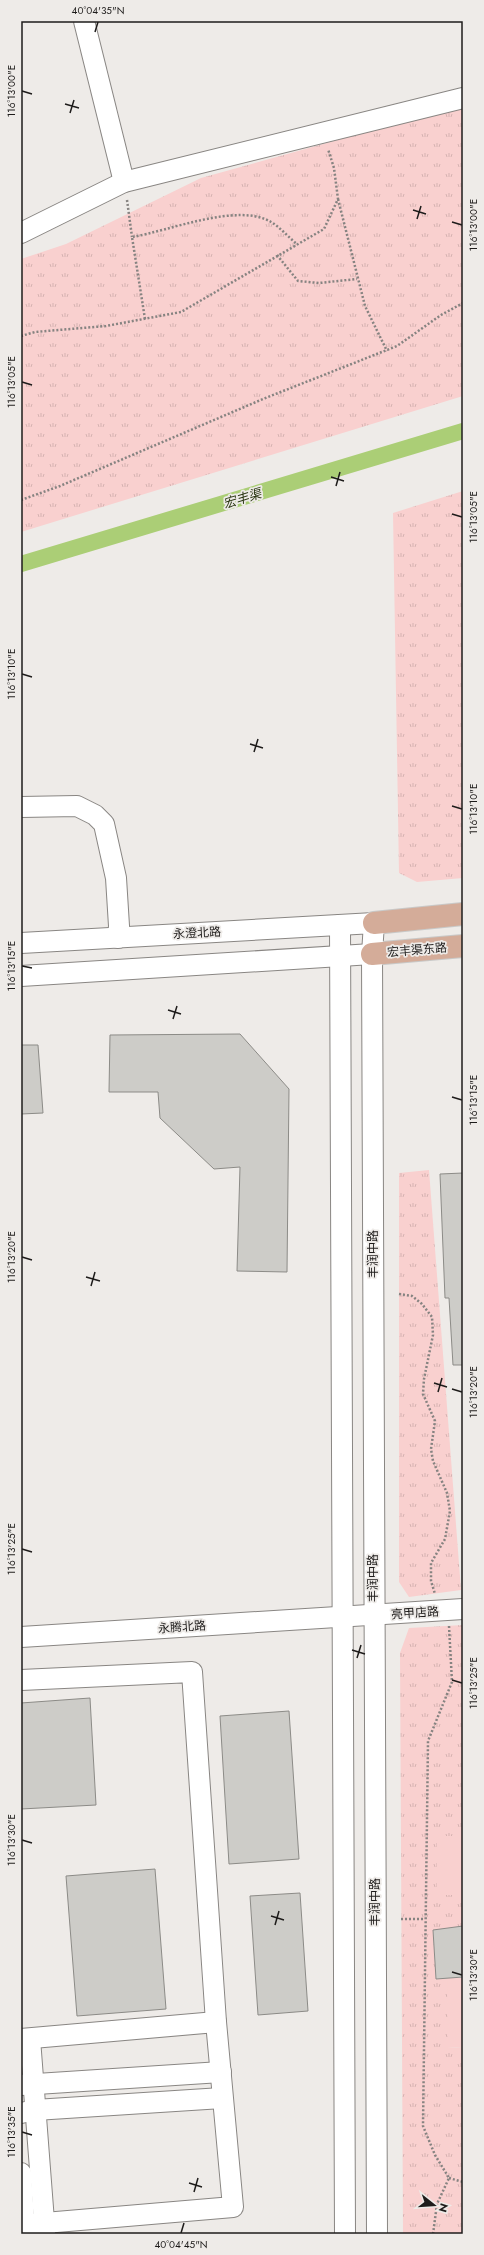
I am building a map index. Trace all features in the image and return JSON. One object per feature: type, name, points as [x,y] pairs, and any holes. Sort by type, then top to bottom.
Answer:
[{"type":"main road","points":[[374,923],[463,914]]},
{"type":"main road","name":"宏丰渠东路","points":[[372,954],[463,946]]},
{"type":"street","points":[[84,21],[124,182]]},
{"type":"street","points":[[21,233],[124,182],[463,98]]},
{"type":"street","points":[[21,808],[77,806],[95,815],[104,824],[116,878],[119,926],[118,938]]},
{"type":"street","name":"永澄北路","points":[[21,942],[118,938],[374,923]]},
{"type":"street","name":"丰润中路","points":[[374,923],[372,954],[373,1616],[377,2234]]},
{"type":"street","points":[[340,924],[345,2234]]},
{"type":"street","points":[[21,976],[372,954]]},
{"type":"street","name":"亮甲店路","points":[[342,1617],[463,1609]]},
{"type":"street","name":"永腾北路","points":[[21,1637],[342,1617]]},
{"type":"street","points":[[21,1680],[192,1672],[216,2022],[233,2207],[44,2229],[23,2228],[21,2173]]},
{"type":"street","points":[[44,2229],[28,2112],[25,2039],[216,2022]]},
{"type":"street","points":[[27,2085],[221,2072]]},
{"type":"street","points":[[28,2112],[222,2098]]},
{"type":"path","points":[[325,132],[334,168],[338,199],[357,279],[365,306],[387,351]]},
{"type":"path","points":[[124,182],[145,319]]},
{"type":"path","points":[[21,336],[35,332],[106,326],[181,312],[324,229],[338,199]]},
{"type":"path","points":[[132,237],[156,233],[214,217],[252,214],[271,222],[296,244]]},
{"type":"path","points":[[277,255],[298,281],[319,283],[357,279]]},
{"type":"path","points":[[21,500],[60,486],[263,399],[387,351],[397,346],[441,315],[463,303]]},
{"type":"path","points":[[399,1294],[412,1296],[422,1304],[432,1317],[433,1335],[424,1379],[424,1394],[435,1421],[431,1449],[433,1461],[447,1494],[450,1511],[445,1539],[431,1563],[431,1580],[435,1594]]},
{"type":"path","points":[[449,1626],[452,1682],[428,1741],[423,2126],[435,2155],[449,2178],[463,2182]]},
{"type":"path","points":[[401,1919],[425,1919]]},
{"type":"path","points":[[433,2234],[437,2204],[449,2178]]},
{"type":"green space","points":[[463,105],[463,396],[21,532],[21,259],[66,244],[201,178]]},
{"type":"green space","points":[[463,491],[463,878],[417,882],[399,873],[393,513]]},
{"type":"green space","points":[[429,1170],[461,1590],[409,1597],[399,1582],[399,1173]]},
{"type":"green space","points":[[463,1625],[463,1836],[437,1837],[437,1895],[463,1895],[463,1926],[433,1931],[436,1979],[448,1978],[448,2048],[463,2047],[463,2234],[403,2234],[400,1653],[409,1628]]},
{"type":"green space","points":[[437,1836],[463,1836],[463,1895],[437,1895]]},
{"type":"green space","points":[[447,1978],[463,1978],[463,2047],[448,2048]]},
{"type":"building","points":[[240,1034],[289,1089],[287,1272],[237,1271],[240,1167],[214,1169],[160,1118],[158,1092],[109,1092],[110,1035]]},
{"type":"building","points":[[21,1045],[38,1045],[43,1113],[21,1114]]},
{"type":"building","points":[[463,1173],[463,1365],[453,1365],[449,1298],[445,1298],[440,1174]]},
{"type":"building","points":[[90,1698],[96,1805],[21,1809],[21,1703]]},
{"type":"building","points":[[289,1711],[299,1859],[229,1864],[220,1716]]},
{"type":"building","points":[[155,1869],[166,2009],[77,2016],[66,1876]]},
{"type":"building","points":[[300,1893],[308,2011],[258,2015],[250,1896]]},
{"type":"building","points":[[463,1926],[463,1977],[436,1979],[433,1930]]},
{"type":"waterway","name":"宏丰渠","points":[[21,564],[463,431]]}]
